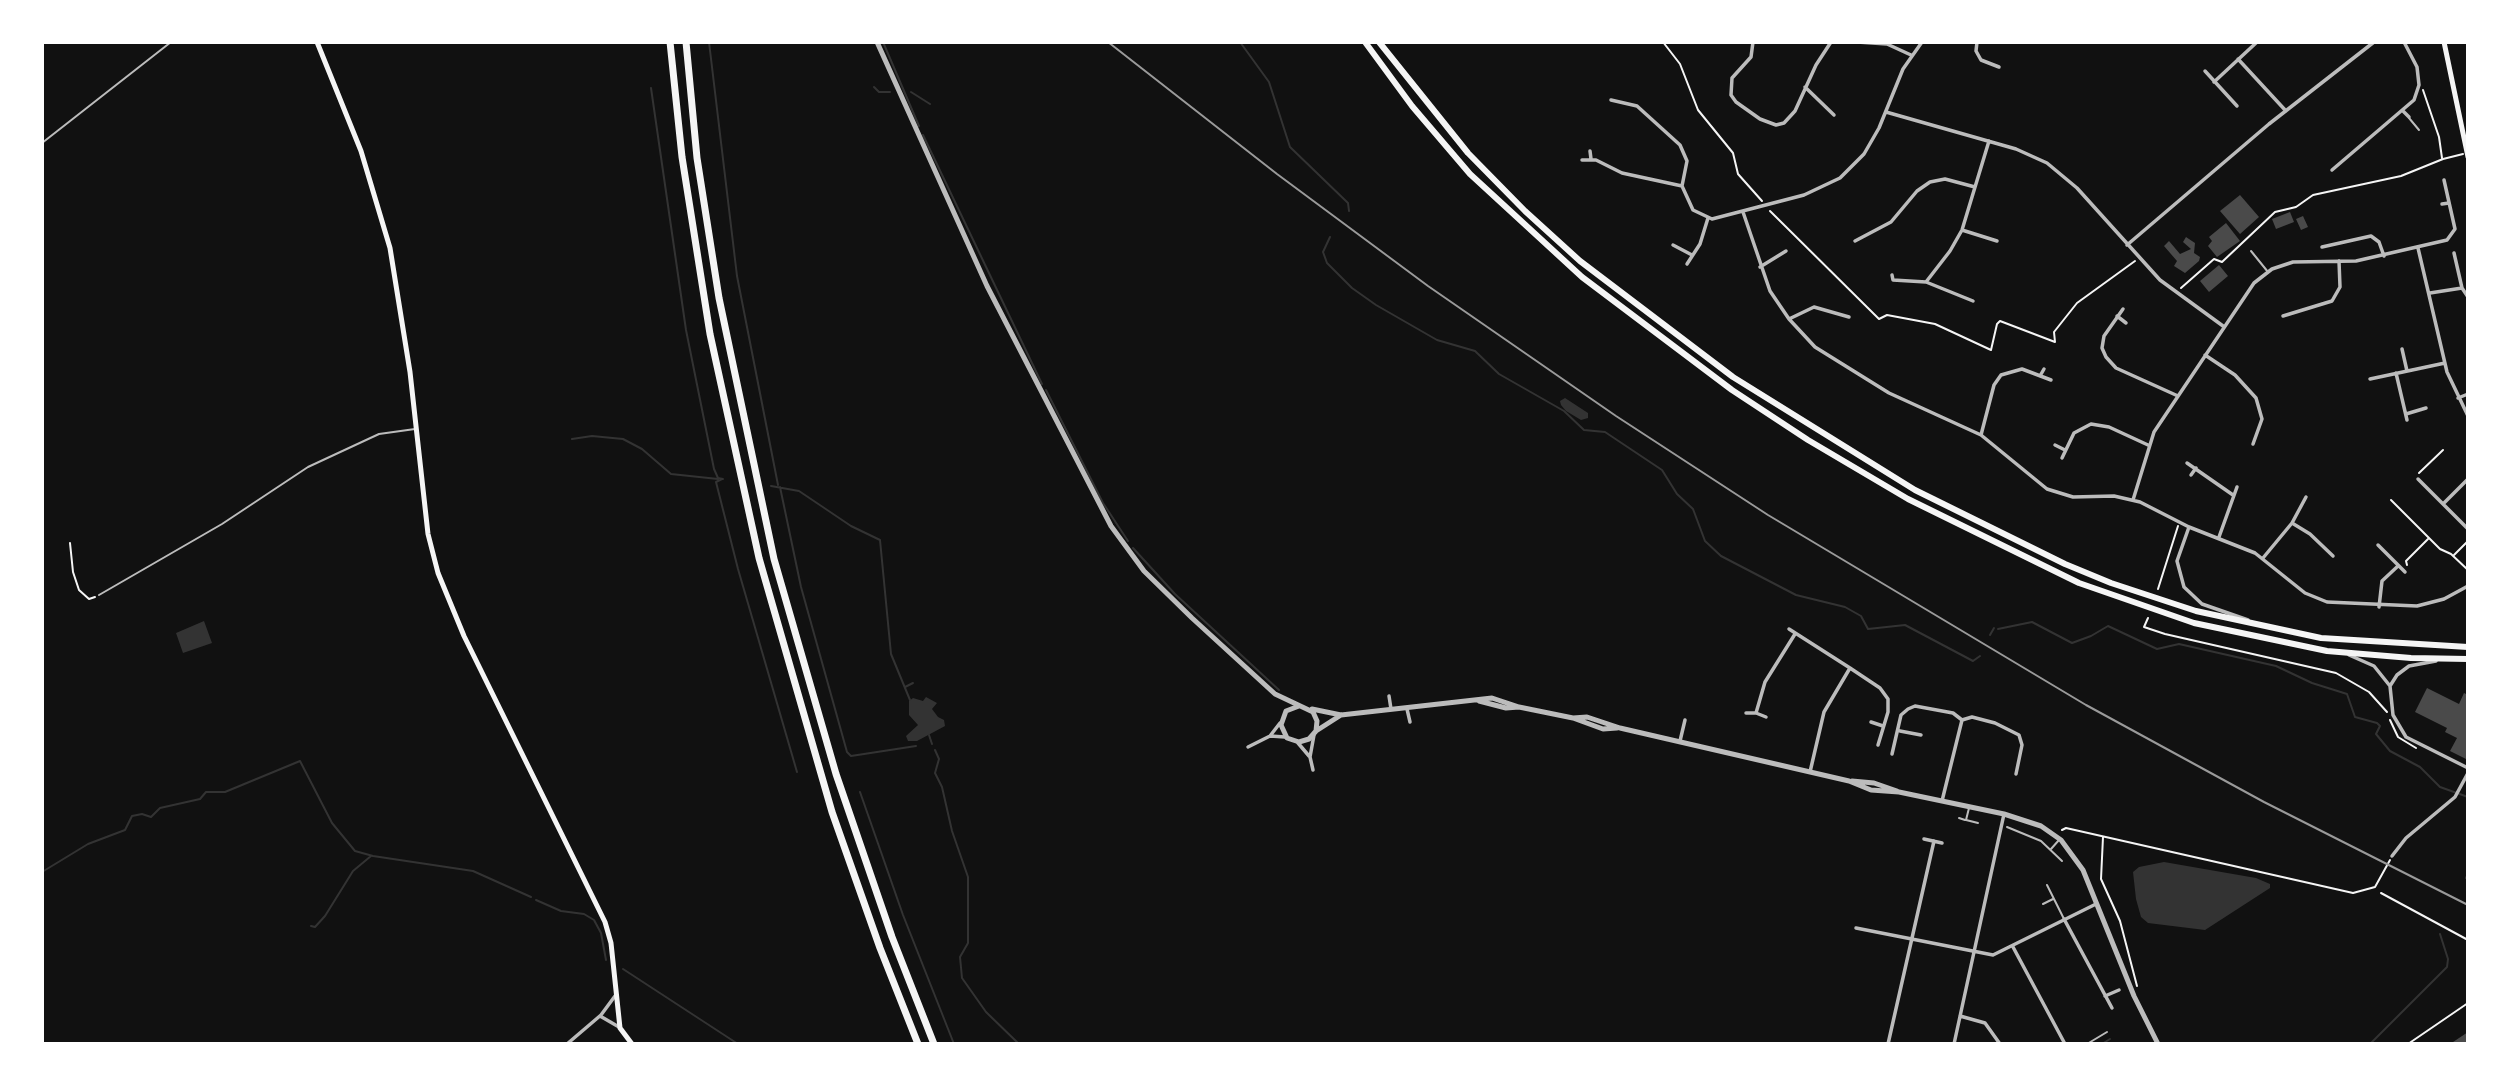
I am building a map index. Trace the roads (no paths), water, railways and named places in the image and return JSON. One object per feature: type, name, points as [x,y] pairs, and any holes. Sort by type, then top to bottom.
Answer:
[{"type":"highway","points":[[670,42],[682,157],[708,322],[756,546],[832,812],[880,948],[918,1044]]},
{"type":"highway","points":[[686,42],[697,158],[722,312],[774,559],[839,785],[888,925],[934,1044]]},
{"type":"main road","points":[[317,42],[361,151],[386,233],[400,301],[428,534],[444,591],[605,922],[611,943],[620,1028],[632,1044]]},
{"type":"main road","points":[[1365,42],[1440,140],[1484,188],[1537,239],[1676,350],[1808,440],[1954,524],[2098,591],[2221,630],[2341,652],[2468,659]]},
{"type":"main road","points":[[1379,42],[1462,146],[1538,223],[1661,324],[1788,414],[1915,490],[2065,564],[2173,605],[2275,630],[2373,643],[2468,647]]},
{"type":"main road","points":[[2444,42],[2468,155]]},
{"type":"street","points":[[877,42],[987,286],[1104,515],[1156,584],[1275,694],[1299,706],[1341,715],[1479,701],[1573,718],[1587,717],[1620,728],[1849,781],[1871,790],[1899,792],[2032,822],[2060,839],[2080,864],[2134,996],[2158,1044]]},
{"type":"street","points":[[1753,42],[1751,57],[1731,82],[1731,95],[1736,102],[1764,121],[1780,124],[1795,111],[1805,87],[1831,42]]},
{"type":"street","points":[[1857,42],[1887,44],[1911,55]]},
{"type":"street","points":[[1611,100],[1618,100],[1645,111],[1680,145],[1686,161],[1682,186],[1689,204],[1708,218],[1743,212],[1818,189],[1846,173],[1871,145],[1911,55],[1922,42]]},
{"type":"street","points":[[1977,42],[1976,51],[1981,60],[1999,67]]},
{"type":"street","points":[[2214,82],[2257,42]]},
{"type":"street","points":[[2126,245],[2286,111],[2374,42]]},
{"type":"street","points":[[2332,170],[2414,100],[2419,85],[2415,60],[2404,42]]},
{"type":"street","points":[[2238,59],[2286,111]]},
{"type":"street","points":[[2205,71],[2237,106]]},
{"type":"street","points":[[1805,87],[1834,115]]},
{"type":"street","points":[[1618,94],[1618,100]]},
{"type":"street","points":[[1885,111],[2032,155],[2059,172],[2138,258],[2173,291],[2223,326]]},
{"type":"street","points":[[2403,111],[2409,117]]},
{"type":"street","points":[[1926,282],[1962,230],[1989,141]]},
{"type":"street","points":[[1590,151],[1591,159]]},
{"type":"street","points":[[1582,160],[1591,159],[1622,173],[1682,186]]},
{"type":"street","points":[[1855,241],[1891,222],[1917,191],[1930,182],[1945,179],[1975,187]]},
{"type":"street","points":[[2133,500],[2148,445],[2247,291],[2268,272],[2298,261],[2339,261],[2384,256],[2443,242],[2453,235],[2454,225],[2444,180]]},
{"type":"street","points":[[2442,204],[2449,203]]},
{"type":"street","points":[[1743,212],[1770,290],[1789,319],[1815,347],[1843,368],[1889,393],[1981,435],[2038,484],[2055,493],[2073,497],[2114,496],[2133,500],[2263,558],[2297,588],[2319,600],[2379,607],[2427,605],[2468,586]]},
{"type":"street","points":[[1687,264],[1700,243],[1708,218]]},
{"type":"street","points":[[1962,230],[1997,241]]},
{"type":"street","points":[[2322,247],[2371,236],[2378,240],[2384,256]]},
{"type":"street","points":[[1861,238],[1863,244]]},
{"type":"street","points":[[1673,245],[1692,255]]},
{"type":"street","points":[[2418,248],[2445,363],[2458,398],[2468,415]]},
{"type":"street","points":[[1760,267],[1786,251]]},
{"type":"street","points":[[2454,253],[2462,288],[2468,297]]},
{"type":"street","points":[[2283,316],[2332,301],[2340,287],[2339,261]]},
{"type":"street","points":[[1892,275],[1893,280],[1926,282],[1944,292],[1973,301]]},
{"type":"street","points":[[2430,293],[2462,288]]},
{"type":"street","points":[[1789,319],[1814,307],[1849,317]]},
{"type":"street","points":[[2123,309],[2102,340],[2107,359],[2116,368],[2178,396]]},
{"type":"street","points":[[2117,316],[2126,323]]},
{"type":"street","points":[[2402,349],[2407,371]]},
{"type":"street","points":[[2205,355],[2235,375],[2256,398],[2262,419],[2253,444]]},
{"type":"street","points":[[2370,379],[2445,363]]},
{"type":"street","points":[[1981,435],[1999,377],[2018,369],[2051,380]]},
{"type":"street","points":[[2040,376],[2044,369]]},
{"type":"street","points":[[2396,373],[2407,420]]},
{"type":"street","points":[[2458,398],[2468,394]]},
{"type":"street","points":[[2406,414],[2426,408]]},
{"type":"street","points":[[2062,458],[2074,433],[2091,424],[2109,427],[2148,445]]},
{"type":"street","points":[[2054,445],[2066,450]]},
{"type":"street","points":[[2188,463],[2233,495]]},
{"type":"street","points":[[2191,475],[2196,468]]},
{"type":"street","points":[[2418,479],[2467,528]]},
{"type":"street","points":[[2443,504],[2468,479]]},
{"type":"street","points":[[2218,537],[2237,487]]},
{"type":"street","points":[[2263,558],[2292,523],[2306,497]]},
{"type":"street","points":[[2292,523],[2310,534],[2333,556]]},
{"type":"street","points":[[2189,527],[2177,561],[2179,578],[2186,591],[2205,606],[2275,630]]},
{"type":"street","points":[[2378,545],[2404,571]]},
{"type":"street","points":[[2379,607],[2382,581],[2399,566]]},
{"type":"street","points":[[1789,629],[1850,668],[1885,695],[1889,704],[1878,745]]},
{"type":"street","points":[[1756,713],[1765,682],[1796,634]]},
{"type":"street","points":[[2341,652],[2374,666],[2390,687],[2392,712],[2403,734],[2468,768]]},
{"type":"street","points":[[2390,687],[2397,675],[2409,666],[2445,659]]},
{"type":"street","points":[[1810,772],[1824,712],[1850,668]]},
{"type":"street","points":[[1275,694],[1284,714]]},
{"type":"street","points":[[1389,696],[1391,709]]},
{"type":"street","points":[[1248,747],[1270,736],[1284,714],[1299,706]]},
{"type":"street","points":[[1406,707],[1410,722]]},
{"type":"street","points":[[1892,754],[1900,731],[1901,715],[1911,707],[1953,713],[1962,720]]},
{"type":"street","points":[[1309,708],[1317,718],[1310,757],[1313,770]]},
{"type":"street","points":[[1746,713],[1766,717]]},
{"type":"street","points":[[1297,742],[1307,740],[1341,715]]},
{"type":"street","points":[[1962,720],[1972,717],[1995,723],[2019,735],[2022,745],[2016,774]]},
{"type":"street","points":[[1680,741],[1685,720]]},
{"type":"street","points":[[1942,801],[1962,720]]},
{"type":"street","points":[[1281,722],[1287,738]]},
{"type":"street","points":[[1871,722],[1883,726]]},
{"type":"street","points":[[1900,731],[1921,735]]},
{"type":"street","points":[[1270,736],[1297,742],[1310,757]]},
{"type":"street","points":[[2392,856],[2406,838],[2458,792],[2468,773]]},
{"type":"street","points":[[1954,1044],[2004,814]]},
{"type":"street","points":[[1924,839],[1942,843]]},
{"type":"street","points":[[1888,1044],[1934,842]]},
{"type":"street","points":[[1856,928],[1993,955],[2098,903]]},
{"type":"street","points":[[2064,919],[2112,1009]]},
{"type":"street","points":[[2013,946],[2065,1044]]},
{"type":"street","points":[[2105,996],[2119,990]]},
{"type":"street","points":[[568,1044],[600,1016],[617,992]]},
{"type":"street","points":[[600,1016],[620,1028]]},
{"type":"street","points":[[1960,1016],[1985,1023],[2000,1044]]},
{"type":"lane","points":[[42,143],[170,42]]},
{"type":"lane","points":[[2409,117],[2419,130]]},
{"type":"lane","points":[[2251,251],[2268,272]]},
{"type":"lane","points":[[99,595],[222,524],[308,467],[379,435],[416,429]]},
{"type":"lane","points":[[1966,820],[1969,807]]},
{"type":"lane","points":[[1959,818],[1978,822]]},
{"type":"lane","points":[[2007,827],[2029,835],[2051,849],[2062,860]]},
{"type":"lane","points":[[2051,849],[2060,839]]},
{"type":"lane","points":[[2046,886],[2064,919]]},
{"type":"lane","points":[[2043,904],[2053,898]]},
{"type":"lane","points":[[2087,1044],[2107,1032]]},
{"type":"waterway","points":[[709,42],[737,276],[778,485]]},
{"type":"waterway","points":[[883,42],[919,126]]},
{"type":"waterway","points":[[1240,42],[1269,82],[1290,147],[1348,203],[1349,211]]},
{"type":"waterway","points":[[874,87],[879,92],[890,92]]},
{"type":"waterway","points":[[651,88],[686,330],[714,469],[718,478],[723,479]]},
{"type":"waterway","points":[[911,92],[930,104]]},
{"type":"waterway","points":[[923,135],[1042,384]]},
{"type":"waterway","points":[[1330,237],[1323,252],[1327,263],[1352,288],[1376,305],[1437,340],[1475,351],[1499,374],[1564,411],[1584,430],[1605,432],[1662,470],[1677,494],[1693,509],[1705,541],[1721,556],[1796,595],[1845,607],[1861,616],[1868,629],[1905,625],[1973,661],[1980,656]]},
{"type":"waterway","points":[[1046,390],[1103,503],[1128,541]]},
{"type":"waterway","points":[[572,439],[592,436],[623,439],[642,449],[671,474],[718,479]]},
{"type":"waterway","points":[[722,479],[716,482],[738,569],[797,772]]},
{"type":"waterway","points":[[771,486],[799,491],[851,526],[880,540],[891,654],[910,700]]},
{"type":"waterway","points":[[780,487],[801,587],[847,752],[851,756],[916,746]]},
{"type":"waterway","points":[[1133,548],[1175,594],[1279,690]]},
{"type":"waterway","points":[[1998,629],[2032,622],[2072,643],[2108,626],[2157,649],[2179,644],[2276,666],[2312,683],[2347,694],[2355,717],[2377,723],[2380,726],[2376,734],[2390,751],[2420,767],[2440,787],[2468,797]]},
{"type":"waterway","points":[[1990,635],[1994,628]]},
{"type":"waterway","points":[[905,687],[913,683]]},
{"type":"waterway","points":[[929,735],[932,744]]},
{"type":"waterway","points":[[935,750],[939,759],[935,773],[942,787],[952,831],[968,877],[968,943],[960,957],[962,978],[986,1012],[1019,1044]]},
{"type":"waterway","points":[[42,872],[88,844],[125,830],[132,816],[142,814],[151,817],[160,808],[200,799],[206,792],[225,792],[300,761],[332,823],[355,851],[473,871],[531,897]]},
{"type":"waterway","points":[[860,792],[903,915],[954,1044]]},
{"type":"waterway","points":[[311,926],[315,927],[325,916],[353,871],[371,856]]},
{"type":"waterway","points":[[2466,878],[2468,874]]},
{"type":"waterway","points":[[536,900],[561,911],[584,914],[594,920],[601,933],[606,960]]},
{"type":"waterway","points":[[2370,1044],[2447,967],[2448,959],[2440,934]]},
{"type":"waterway","points":[[623,969],[738,1044]]},
{"type":"waterway","points":[[2102,1044],[2110,1039]]},
{"type":"railway","points":[[1108,42],[1277,174],[1428,286],[1616,416],[1768,515],[2086,705],[2264,802],[2468,905]]}]
